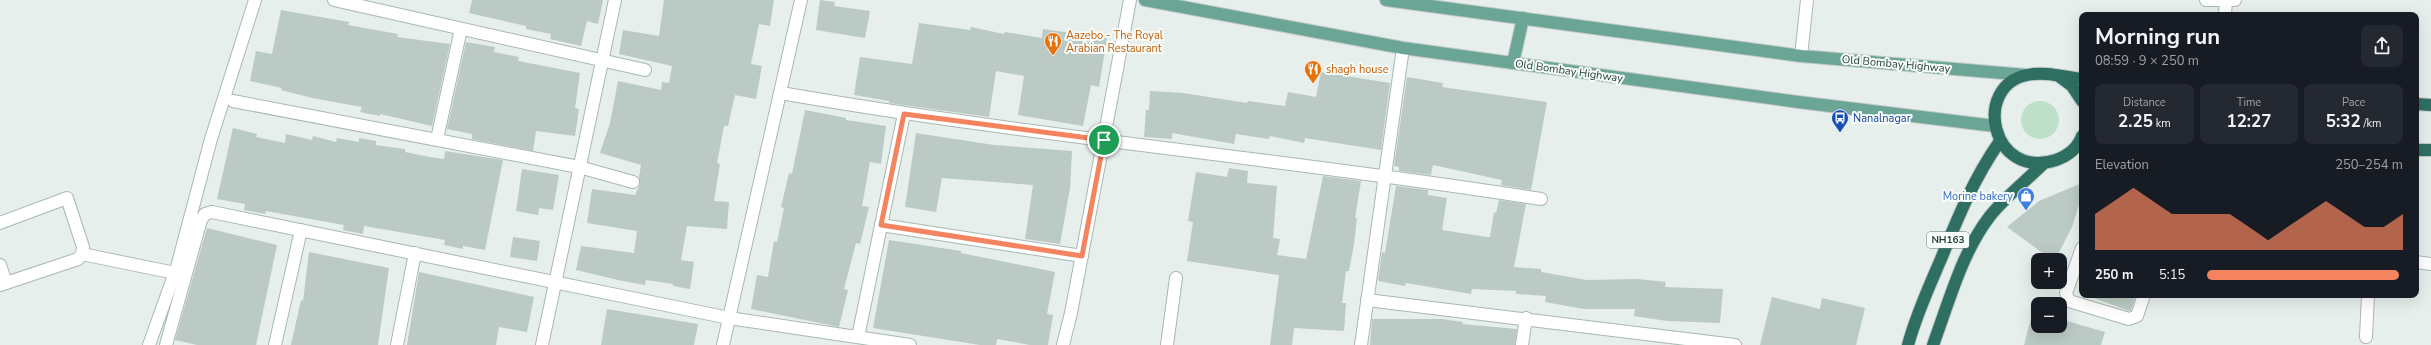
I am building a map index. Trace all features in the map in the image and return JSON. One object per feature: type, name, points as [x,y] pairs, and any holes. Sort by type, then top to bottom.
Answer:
[{"type":"highway","name":"NH163","points":[[2043,164],[2019,159],[2006,150],[2000,141],[1995,126],[1996,106],[2003,92],[2012,82],[2026,75],[2043,73],[2059,77],[2079,79]]},
{"type":"highway","name":"NH163","points":[[2059,77],[2072,86],[2079,96]]},
{"type":"highway","points":[[2419,104],[2431,105]]},
{"type":"highway","name":"NH163","points":[[1908,345],[1915,321],[1967,194],[1982,166],[2000,141]]},
{"type":"highway","name":"NH163","points":[[1933,345],[1966,257],[1990,216],[2043,164],[2065,157],[2079,144]]},
{"type":"highway","points":[[2419,150],[2431,150]]},
{"type":"main road","name":"Old Bombay Highway","points":[[1145,0],[1403,48],[1798,102],[1995,126]]},
{"type":"main road","name":"Old Bombay Highway","points":[[1386,0],[1801,56],[2026,75]]},
{"type":"main road","points":[[1513,63],[1523,18]]},
{"type":"street","points":[[149,345],[175,273],[211,140],[255,0]]},
{"type":"street","points":[[334,0],[645,70]]},
{"type":"street","points":[[542,345],[615,0]]},
{"type":"street","points":[[723,345],[801,0]]},
{"type":"street","points":[[1063,345],[1082,256],[1130,0]]},
{"type":"street","points":[[1801,56],[1807,0]]},
{"type":"street","points":[[2206,0],[2228,1],[2226,12]]},
{"type":"street","points":[[437,140],[461,29]]},
{"type":"street","points":[[1360,345],[1403,48]]},
{"type":"street","points":[[781,93],[904,114],[1385,175],[1541,199]]},
{"type":"street","points":[[233,101],[579,167],[633,182]]},
{"type":"street","points":[[858,338],[904,114]]},
{"type":"street","points":[[0,223],[67,198],[82,247],[82,254],[78,259],[70,263],[3,284],[0,264]]},
{"type":"street","points":[[166,345],[201,220],[205,214],[212,212],[730,318],[910,345]]},
{"type":"street","points":[[881,225],[1082,256]]},
{"type":"street","points":[[276,345],[301,230]]},
{"type":"street","points":[[397,345],[415,253]]},
{"type":"street","points":[[82,254],[175,273]]},
{"type":"street","points":[[2079,256],[2066,293],[2069,301],[2129,319],[2136,316],[2143,298]]},
{"type":"street","points":[[2419,262],[2431,264]]},
{"type":"street","points":[[1167,345],[1176,278]]},
{"type":"street","points":[[2366,338],[2368,298]]},
{"type":"street","points":[[1367,300],[1526,318],[1735,345]]},
{"type":"street","points":[[1522,345],[1526,318]]},
{"type":"green space","points":[[2036,101],[2044,101],[2051,104],[2056,109],[2059,120],[2056,131],[2051,136],[2044,139],[2036,139],[2029,136],[2024,131],[2021,124],[2021,116],[2024,109],[2029,104]]},
{"type":"building","points":[[472,0],[603,0],[598,24],[587,21],[581,46],[550,39],[551,34],[526,29],[526,26],[469,13]]},
{"type":"building","points":[[664,0],[774,0],[770,26],[759,24],[751,64],[762,66],[756,99],[735,95],[728,126],[724,126],[717,163],[720,164],[714,201],[729,202],[727,229],[687,226],[681,260],[694,262],[690,289],[673,286],[673,284],[646,280],[645,285],[576,270],[581,246],[634,253],[637,231],[587,223],[592,189],[635,195],[640,184],[639,177],[641,165],[600,153],[610,123],[618,81],[661,90],[662,82],[669,83],[672,66],[619,54],[623,30],[659,36]]},
{"type":"building","points":[[820,0],[835,2],[834,6],[870,11],[865,38],[816,30]]},
{"type":"building","points":[[281,10],[349,22],[348,25],[398,34],[397,37],[450,44],[432,126],[380,114],[380,116],[360,112],[362,107],[312,98],[281,90],[282,88],[250,81],[256,51],[272,54]]},
{"type":"building","points":[[919,23],[970,30],[971,27],[1004,34],[1005,32],[1042,38],[1043,29],[1107,38],[1099,87],[1091,85],[1083,126],[1018,115],[1024,76],[996,71],[989,117],[889,103],[889,101],[854,95],[860,57],[912,64]]},
{"type":"building","points":[[466,42],[495,47],[494,52],[519,57],[518,61],[580,73],[575,108],[579,109],[575,136],[536,131],[533,151],[472,139],[472,134],[447,129]]},
{"type":"building","points":[[1321,72],[1390,83],[1381,150],[1305,138],[1304,143],[1270,136],[1269,139],[1236,134],[1234,144],[1172,133],[1172,139],[1144,137],[1146,110],[1149,110],[1150,91],[1183,93],[1247,103],[1248,101],[1285,106],[1288,92],[1316,97]]},
{"type":"building","points":[[1407,77],[1443,83],[1442,87],[1547,102],[1531,190],[1501,185],[1502,180],[1433,165],[1431,175],[1399,171],[1399,167],[1394,166]]},
{"type":"building","points":[[805,110],[846,118],[846,120],[886,126],[881,164],[870,162],[862,206],[869,207],[860,244],[856,243],[844,289],[848,290],[839,327],[751,309],[757,275],[768,277],[774,241],[777,242],[784,208],[781,207],[789,173],[792,174]]},
{"type":"building","points":[[233,128],[257,134],[256,137],[285,143],[286,134],[312,140],[313,136],[336,142],[337,138],[359,142],[359,138],[376,141],[376,145],[405,149],[405,152],[430,157],[444,159],[445,151],[503,160],[485,250],[463,246],[463,249],[444,245],[445,240],[364,226],[363,234],[343,230],[344,225],[266,211],[265,214],[244,210],[245,204],[217,199]]},
{"type":"building","points":[[916,133],[994,145],[1072,151],[1070,188],[1060,244],[1025,239],[1033,185],[942,178],[936,212],[905,207]]},
{"type":"building","points":[[1229,168],[1248,171],[1247,183],[1277,186],[1273,238],[1280,239],[1277,255],[1306,259],[1323,176],[1361,181],[1355,218],[1357,218],[1354,244],[1349,271],[1346,271],[1342,303],[1346,303],[1344,331],[1294,328],[1292,345],[1270,345],[1279,275],[1187,261],[1193,222],[1188,221],[1196,172],[1227,177]]},
{"type":"building","points":[[522,169],[559,175],[553,210],[539,208],[538,215],[516,211]]},
{"type":"building","points":[[2079,184],[2079,205],[2072,227],[2059,253],[2042,253],[2007,227],[2039,201]]},
{"type":"building","points":[[1396,186],[1428,190],[1428,195],[1447,198],[1442,230],[1487,237],[1490,237],[1494,212],[1496,213],[1499,200],[1526,204],[1514,267],[1541,269],[1541,272],[1587,280],[1638,279],[1666,282],[1665,287],[1723,289],[1720,323],[1667,321],[1634,316],[1635,309],[1584,309],[1545,302],[1546,296],[1516,294],[1516,291],[1472,289],[1471,294],[1406,283],[1405,286],[1378,281],[1382,252],[1385,253]]},
{"type":"building","points":[[207,228],[277,245],[256,345],[197,345],[175,340]]},
{"type":"building","points":[[513,237],[540,241],[537,261],[510,257]]},
{"type":"building","points":[[889,240],[961,251],[961,253],[1055,272],[1047,314],[1053,315],[1048,345],[1030,345],[997,339],[996,345],[980,345],[873,328]]},
{"type":"building","points":[[309,252],[389,268],[378,345],[291,345],[301,300],[303,301]]},
{"type":"building","points":[[419,272],[534,297],[527,332],[499,327],[496,345],[407,345]]},
{"type":"building","points":[[1772,297],[1820,309],[1822,298],[1865,308],[1856,345],[1760,345]]},
{"type":"building","points":[[2094,298],[2135,298],[2131,310],[2129,311]]},
{"type":"building","points":[[607,309],[698,324],[694,345],[601,345]]},
{"type":"building","points":[[1372,319],[1442,319],[1463,322],[1462,324],[1517,329],[1515,345],[1370,345]]},
{"type":"building","points":[[2031,319],[2031,333],[2067,333],[2067,321],[2105,332],[2101,345],[2024,345]]},
{"type":"place","name":"Aazebo - The Royal Arabian Restaurant","points":[[1053,56]]},
{"type":"place","name":"shagh house","points":[[1313,84]]},
{"type":"place","name":"Nanalnagar","points":[[1840,133]]},
{"type":"place","name":"Morine bakery","points":[[2026,211]]},
{"type":"route","points":[[904,114],[1104,140],[1082,256],[881,225],[904,114]]}]
